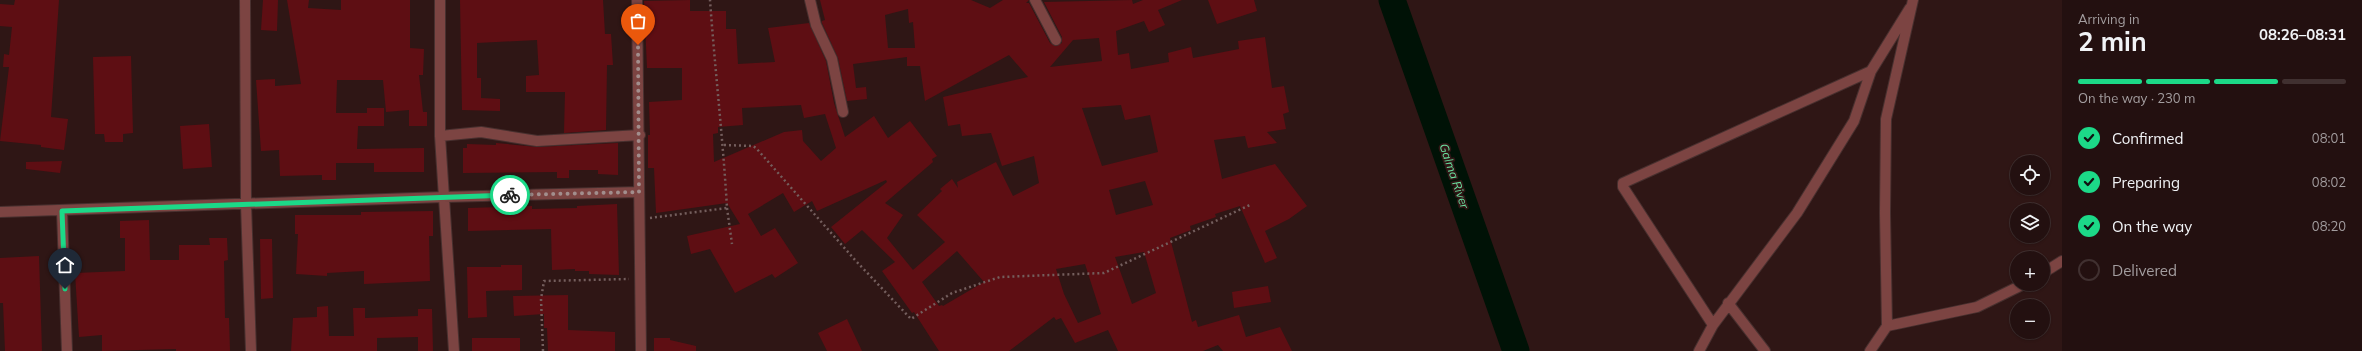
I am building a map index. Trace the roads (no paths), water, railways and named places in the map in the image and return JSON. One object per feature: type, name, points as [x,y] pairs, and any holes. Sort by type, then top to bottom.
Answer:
[{"type":"street","points":[[245,0],[246,204],[252,351]]},
{"type":"street","points":[[440,0],[440,136],[454,351]]},
{"type":"street","points":[[637,0],[642,351]]},
{"type":"street","points":[[810,0],[816,25],[832,59],[843,112]]},
{"type":"street","points":[[1035,0],[1056,40]]},
{"type":"street","points":[[1699,351],[1713,325],[1728,303],[1796,213],[1854,121],[1870,71],[1912,4]]},
{"type":"street","points":[[1870,351],[1887,326],[1885,213],[1886,119],[1912,4]]},
{"type":"street","points":[[1713,325],[1623,187],[1623,183],[1870,71]]},
{"type":"street","points":[[440,136],[481,132],[537,141],[640,135]]},
{"type":"street","points":[[0,212],[639,192]]},
{"type":"street","points":[[62,211],[67,351]]},
{"type":"street","points":[[2050,269],[2062,261]]},
{"type":"street","points":[[1887,326],[1977,307],[2010,291]]},
{"type":"street","points":[[1728,303],[1765,351]]},
{"type":"waterway","name":"Galma River","points":[[1392,0],[1516,351]]}]
